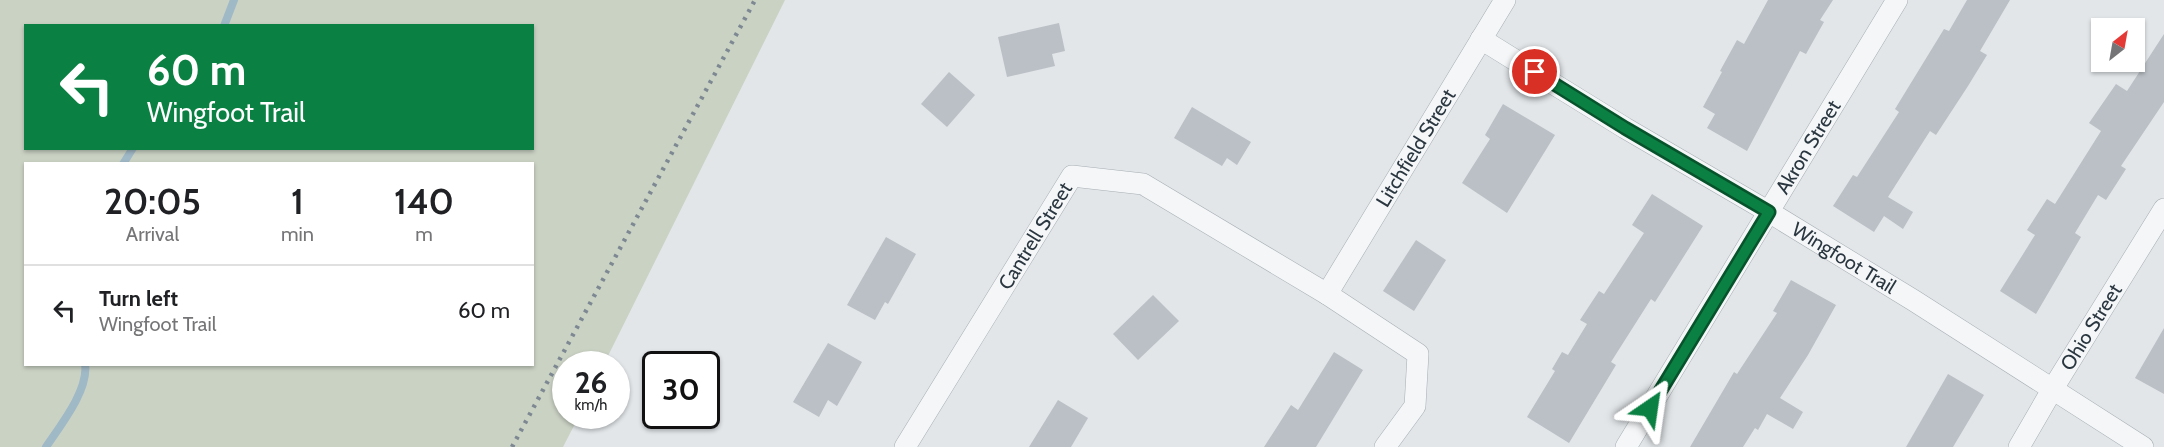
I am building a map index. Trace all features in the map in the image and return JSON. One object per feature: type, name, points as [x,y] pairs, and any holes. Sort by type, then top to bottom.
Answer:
[{"type":"street","name":"Litchfield Street","points":[[1326,294],[1505,0]]},
{"type":"street","name":"Akron Street","points":[[1626,447],[1897,0]]},
{"type":"street","name":"Wingfoot Trail","points":[[1481,39],[1913,300],[2143,447]]},
{"type":"street","name":"Cantrell Street","points":[[905,447],[1072,176],[1143,184],[1326,294]]},
{"type":"street","name":"Ohio Street","points":[[2019,447],[2164,209]]},
{"type":"street","points":[[1326,294],[1418,354],[1415,406],[1385,447]]},
{"type":"shaded area","points":[[0,0],[785,0],[610,351],[552,351],[552,429],[572,429],[563,447],[0,447]]},
{"type":"building","points":[[1768,0],[1833,0],[1820,20],[1824,22],[1806,54],[1800,51],[1747,151],[1707,128],[1715,114],[1703,107],[1737,40],[1744,44]]},
{"type":"building","points":[[1967,0],[2010,0],[1980,51],[1987,55],[1968,86],[1936,135],[1930,131],[1888,197],[1913,212],[1903,229],[1884,216],[1874,232],[1833,206],[1853,175],[1857,177],[1899,112],[1895,109],[1944,29],[1949,31]]},
{"type":"building","points":[[1059,23],[1065,51],[1052,54],[1055,66],[1007,77],[998,37]]},
{"type":"building","points":[[2164,34],[2164,102],[2121,166],[2126,169],[2106,200],[2098,195],[2075,233],[2081,237],[2036,314],[2000,291],[2035,235],[2027,230],[2047,199],[2055,204],[2101,131],[2089,123],[2116,84],[2127,91],[2139,72],[2145,72],[2145,63]]},
{"type":"building","points":[[949,72],[975,95],[947,127],[921,104]]},
{"type":"building","points":[[1503,104],[1555,135],[1507,213],[1462,183],[1490,139],[1485,135]]},
{"type":"building","points":[[1192,107],[1251,142],[1237,165],[1227,158],[1222,166],[1174,138]]},
{"type":"building","points":[[1652,194],[1703,226],[1655,302],[1651,299],[1611,362],[1616,365],[1569,443],[1527,417],[1555,371],[1552,369],[1562,352],[1568,355],[1587,324],[1580,320],[1599,291],[1604,294],[1644,233],[1632,225]]},
{"type":"building","points":[[886,237],[916,254],[888,304],[885,302],[875,320],[847,305]]},
{"type":"building","points":[[1416,240],[1446,260],[1414,311],[1383,291]]},
{"type":"building","points":[[1791,280],[1836,305],[1808,355],[1780,398],[1803,412],[1793,429],[1767,414],[1758,430],[1755,428],[1743,447],[1690,447],[1734,372],[1737,374],[1777,313],[1773,311]]},
{"type":"building","points":[[1153,295],[1179,321],[1138,360],[1113,334]]},
{"type":"building","points":[[2164,328],[2164,394],[2135,378]]},
{"type":"building","points":[[828,343],[862,362],[837,406],[828,400],[819,417],[793,402]]},
{"type":"building","points":[[1334,352],[1363,370],[1316,447],[1264,447],[1291,405],[1298,410]]},
{"type":"building","points":[[1948,374],[1984,395],[1953,447],[1906,447]]},
{"type":"building","points":[[1058,400],[1088,418],[1071,447],[1029,447]]},
{"type":"waterway","points":[[225,24],[234,0]]},
{"type":"waterway","points":[[124,162],[132,150]]},
{"type":"waterway","points":[[46,447],[78,396],[83,385],[85,366]]},
{"type":"railway","points":[[512,447],[755,0]]},
{"type":"route","points":[[1535,72],[1625,128],[1769,212],[1650,408]]}]
